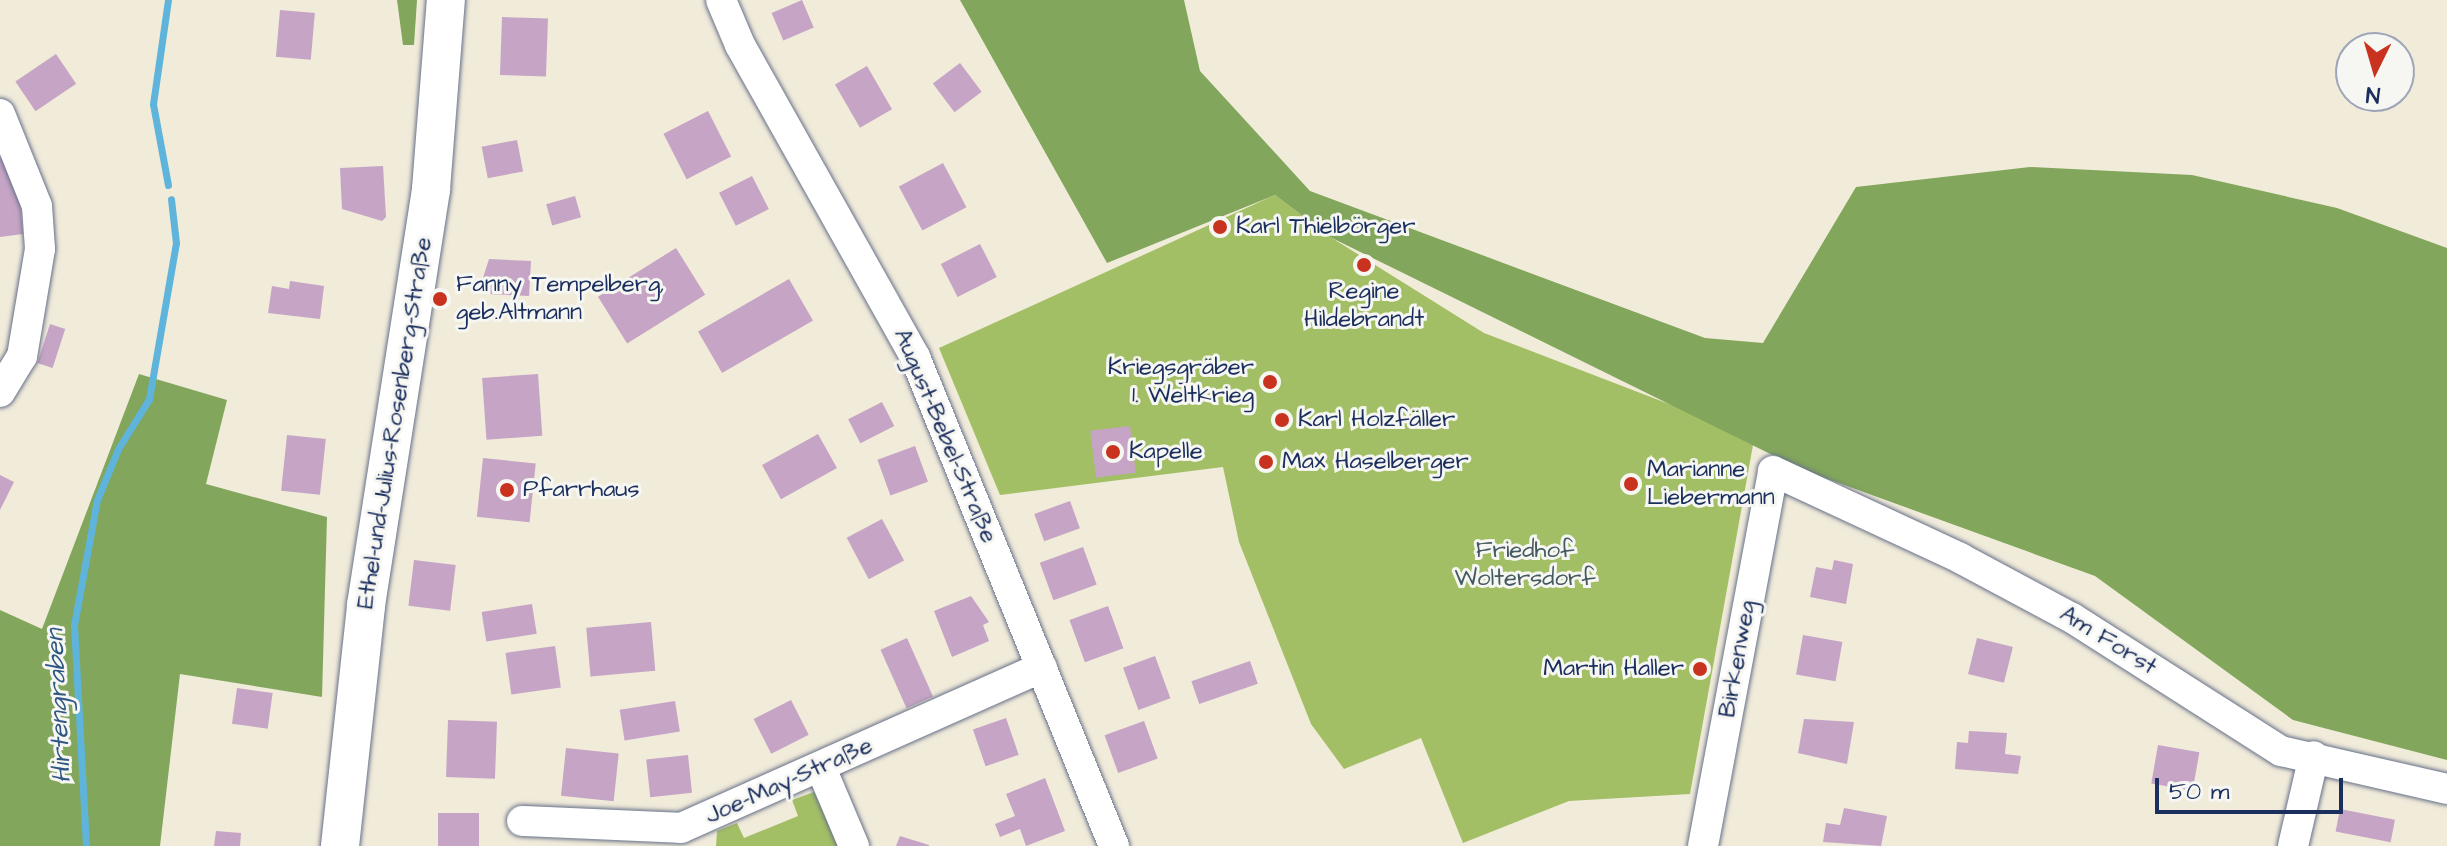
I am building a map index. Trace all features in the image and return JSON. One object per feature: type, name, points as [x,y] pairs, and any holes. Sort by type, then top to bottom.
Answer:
[{"type":"main road","name":"Ethel-und-Julius-Rosenberg-Straße","points":[[340,846],[366,605],[431,189],[446,0]]},
{"type":"street","name":"August-Bebel-Straße","points":[[721,0],[740,45],[915,357],[1114,846]]},
{"type":"street","points":[[0,114],[37,206],[40,249],[22,356],[0,392]]},
{"type":"street","name":"Am Forst","points":[[1773,471],[1960,558],[2072,618],[2281,751],[2314,756],[2447,789]]},
{"type":"street","name":"Birkenweg","points":[[1703,846],[1773,471]]},
{"type":"street","name":"Joe-May-Straße","points":[[522,821],[679,837],[1042,667]]},
{"type":"street","points":[[2293,846],[2314,756]]},
{"type":"street","points":[[821,768],[854,846]]},
{"type":"green space","points":[[397,0],[417,0],[414,45],[403,45]]},
{"type":"green space","points":[[960,0],[1184,0],[1200,71],[1310,191],[1705,338],[1763,343],[1856,187],[2030,167],[2192,175],[2337,208],[2447,248],[2447,760],[2293,720],[2095,576],[1803,470],[1332,238],[1275,195],[1107,263]]},
{"type":"green space","name":"Friedhof Woltersdorf","points":[[1275,195],[1332,238],[1484,333],[1682,409],[1753,445],[1690,794],[1569,801],[1463,843],[1421,738],[1344,769],[1311,724],[1239,542],[1223,467],[1000,495],[939,348]]},
{"type":"green space","points":[[139,374],[227,400],[206,484],[327,517],[322,697],[180,674],[160,846],[0,846],[0,610],[42,629]]},
{"type":"green space","points":[[814,792],[842,846],[716,846],[717,831],[737,823],[744,838],[798,816],[792,800]]},
{"type":"building","points":[[802,0],[814,28],[783,41],[772,13]]},
{"type":"building","points":[[280,10],[315,13],[311,60],[276,57]]},
{"type":"building","points":[[502,17],[548,19],[546,77],[500,75]]},
{"type":"building","points":[[56,54],[76,84],[36,111],[15,81]]},
{"type":"building","points":[[960,63],[982,92],[955,112],[933,83]]},
{"type":"building","points":[[867,66],[892,109],[860,128],[835,84]]},
{"type":"building","points":[[708,111],[731,156],[687,179],[663,134]]},
{"type":"building","points":[[517,140],[523,171],[488,178],[482,147]]},
{"type":"building","points":[[16,156],[23,234],[0,237],[0,158]]},
{"type":"building","points":[[943,163],[966,207],[922,231],[899,186]]},
{"type":"building","points":[[383,166],[386,217],[382,221],[342,209],[340,168]]},
{"type":"building","points":[[752,176],[769,209],[736,226],[719,193]]},
{"type":"building","points":[[575,196],[581,217],[552,225],[546,204]]},
{"type":"building","points":[[980,244],[997,277],[958,297],[941,264]]},
{"type":"building","points":[[676,248],[705,295],[627,343],[598,297]]},
{"type":"building","points":[[489,259],[531,261],[529,296],[489,294],[490,282],[482,281]]},
{"type":"building","points":[[789,279],[813,321],[722,373],[698,332]]},
{"type":"building","points":[[290,281],[324,286],[320,319],[268,313],[272,286],[289,289]]},
{"type":"building","points":[[50,324],[65,329],[53,368],[37,363]]},
{"type":"building","points":[[538,374],[542,436],[486,440],[482,378]]},
{"type":"building","points":[[882,402],[894,426],[860,443],[848,419]]},
{"type":"building","name":"Kapelle","points":[[1130,426],[1136,473],[1096,478],[1090,431]]},
{"type":"building","points":[[818,434],[837,468],[781,499],[762,465]]},
{"type":"building","points":[[287,435],[326,439],[320,495],[281,491]]},
{"type":"building","points":[[915,446],[928,482],[890,495],[877,460]]},
{"type":"building","name":"Pfarrhaus","points":[[483,458],[536,464],[530,522],[477,517]]},
{"type":"building","points":[[0,475],[14,482],[0,510]]},
{"type":"building","points":[[1070,501],[1080,528],[1044,541],[1034,514]]},
{"type":"building","points":[[882,519],[904,560],[869,579],[847,538]]},
{"type":"building","points":[[1083,547],[1097,585],[1053,600],[1040,563]]},
{"type":"building","points":[[414,560],[456,565],[450,611],[408,606]]},
{"type":"building","points":[[1834,560],[1853,564],[1846,604],[1810,597],[1816,567],[1832,570]]},
{"type":"building","points":[[971,596],[989,622],[983,625],[989,641],[952,657],[934,611]]},
{"type":"building","points":[[532,604],[537,634],[486,642],[482,612]]},
{"type":"building","points":[[1108,606],[1123,648],[1085,662],[1069,620]]},
{"type":"building","points":[[651,622],[655,671],[591,676],[586,628]]},
{"type":"building","points":[[1803,635],[1842,642],[1835,681],[1796,674]]},
{"type":"building","points":[[907,638],[933,696],[907,708],[881,650]]},
{"type":"building","points":[[1977,638],[2013,647],[2004,683],[1968,674]]},
{"type":"building","points":[[555,646],[561,688],[511,695],[505,653]]},
{"type":"building","points":[[1155,656],[1170,698],[1138,710],[1123,668]]},
{"type":"building","points":[[1250,661],[1258,684],[1199,704],[1191,681]]},
{"type":"building","points":[[237,688],[273,693],[268,729],[232,724]]},
{"type":"building","points":[[791,700],[809,735],[771,754],[754,719]]},
{"type":"building","points":[[675,701],[680,732],[625,740],[620,710]]},
{"type":"building","points":[[1006,718],[1019,755],[986,766],[973,729]]},
{"type":"building","points":[[1804,719],[1854,722],[1847,764],[1798,753]]},
{"type":"building","points":[[448,720],[497,722],[495,779],[446,777]]},
{"type":"building","points":[[1144,721],[1158,759],[1118,773],[1105,735]]},
{"type":"building","points":[[1969,731],[2007,733],[2005,754],[2021,756],[2018,774],[1955,769],[1957,742],[1968,743]]},
{"type":"building","points":[[2158,745],[2199,752],[2193,791],[2151,783]]},
{"type":"building","points":[[566,748],[619,754],[614,801],[561,796]]},
{"type":"building","points":[[688,755],[692,793],[650,797],[646,759]]},
{"type":"building","points":[[1045,778],[1065,831],[1026,846],[1020,829],[1000,837],[995,824],[1015,816],[1006,794]]},
{"type":"building","points":[[1844,808],[1887,816],[1881,846],[1823,842],[1826,823],[1840,825]]},
{"type":"building","points":[[2340,809],[2395,820],[2391,842],[2336,832]]},
{"type":"building","points":[[438,813],[479,813],[479,846],[438,846]]},
{"type":"building","points":[[216,831],[241,833],[240,846],[214,846]]},
{"type":"building","points":[[900,836],[929,845],[929,846],[896,846]]},
{"type":"waterway","points":[[168,0],[153,104],[168,185]]},
{"type":"waterway","name":"Hirtengraben","points":[[86,846],[74,625],[97,500],[118,449],[149,399],[176,243],[171,199]]},
{"type":"place","name":"Karl Thielbörger","points":[[1220,227]]},
{"type":"place","name":"Regine Hildebrandt","points":[[1364,265]]},
{"type":"place","name":"Fanny Tempelberg, geb.Altmann","points":[[440,299]]},
{"type":"place","name":"Kriegsgräber 1. Weltkrieg","points":[[1270,382]]},
{"type":"place","name":"Karl Holzfäller","points":[[1282,420]]},
{"type":"place","name":"Kapelle","points":[[1113,452]]},
{"type":"place","name":"Max Haselberger","points":[[1266,462]]},
{"type":"place","name":"Marianne Liebermann","points":[[1631,484]]},
{"type":"place","name":"Pfarrhaus","points":[[507,490]]},
{"type":"place","name":"Martin Haller","points":[[1700,669]]}]
